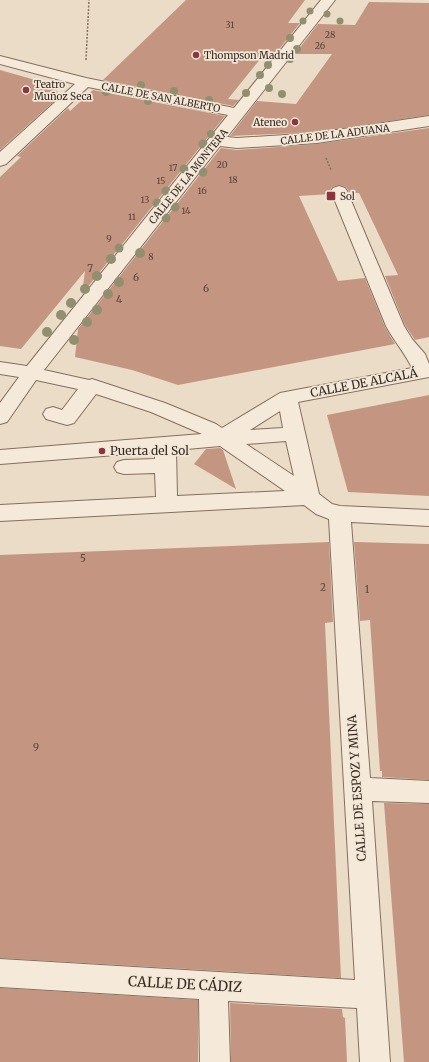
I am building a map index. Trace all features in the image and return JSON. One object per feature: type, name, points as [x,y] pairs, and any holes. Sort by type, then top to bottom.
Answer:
[{"type":"street","name":"CALLE DE LA MONTERA","points":[[0,417],[47,352],[328,0]]},
{"type":"street","name":"CALLE DE SAN ALBERTO","points":[[0,60],[85,82],[238,113]]},
{"type":"street","points":[[0,161],[85,82]]},
{"type":"street","name":"CALLE DE LA ADUANA","points":[[216,140],[237,144],[317,138],[429,121]]},
{"type":"street","points":[[339,191],[395,326],[404,342],[415,354],[426,372]]},
{"type":"street","points":[[0,368],[33,372],[88,390],[133,398],[179,416],[209,429],[309,496],[320,507],[340,514],[429,518]]},
{"type":"street","name":"CALLE DE ALCALÁ","points":[[294,397],[426,372]]},
{"type":"street","points":[[53,414],[67,418],[88,390]]},
{"type":"street","points":[[222,438],[294,397],[295,434],[309,496]]},
{"type":"street","points":[[0,457],[80,453],[222,438],[295,434]]},
{"type":"street","points":[[165,444],[167,504]]},
{"type":"street","points":[[124,467],[165,466]]},
{"type":"street","points":[[0,513],[309,496]]},
{"type":"street","name":"CALLE DE ESPOZ Y MINA","points":[[340,514],[375,1062]]},
{"type":"street","points":[[357,789],[429,792]]},
{"type":"street","name":"CALLE DE CÁDIZ","points":[[0,973],[370,995]]},
{"type":"street","points":[[213,986],[215,1062]]},
{"type":"path","points":[[85,82],[89,0]]},
{"type":"building","points":[[186,0],[305,0],[288,23],[300,23],[276,53],[265,53],[228,99],[239,100],[233,106],[103,80]]},
{"type":"building","points":[[369,2],[429,3],[429,115],[317,132],[230,136],[257,101],[296,104],[332,54],[295,54],[318,24],[355,25]]},
{"type":"building","points":[[0,70],[53,85],[60,96],[0,150]]},
{"type":"building","points":[[93,90],[225,116],[82,294],[85,271],[21,349],[0,346],[0,177],[21,157],[17,156],[68,108],[70,111]]},
{"type":"building","points":[[429,128],[429,337],[415,340],[405,325],[385,276],[398,275],[359,193],[350,193],[346,187],[339,185],[332,187],[330,190],[331,194],[299,196],[338,281],[365,278],[385,327],[395,344],[178,385],[132,370],[75,357],[78,329],[221,148],[237,150],[317,144]]},
{"type":"building","points":[[429,395],[429,496],[348,492],[327,415]]},
{"type":"building","points":[[220,448],[223,450],[236,489],[194,464],[206,449]]},
{"type":"building","points":[[329,542],[333,622],[325,623],[341,978],[0,958],[0,555]]},
{"type":"building","points":[[354,542],[429,544],[429,780],[382,777],[382,771],[380,771],[370,620],[360,621]]},
{"type":"building","points":[[384,803],[429,804],[429,1062],[404,1062]]},
{"type":"building","points":[[0,988],[198,1000],[198,1062],[0,1062]]},
{"type":"building","points":[[230,1003],[342,1009],[343,1017],[345,1018],[347,1062],[231,1062]]},
{"type":"place","name":"Thompson Madrid","points":[[196,55]]},
{"type":"place","name":"Teatro Muñoz Seca","points":[[26,90]]},
{"type":"place","name":"Ateneo","points":[[295,122]]},
{"type":"place","name":"Sol","points":[[331,196]]},
{"type":"place","name":"Puerta del Sol","points":[[102,451]]}]
